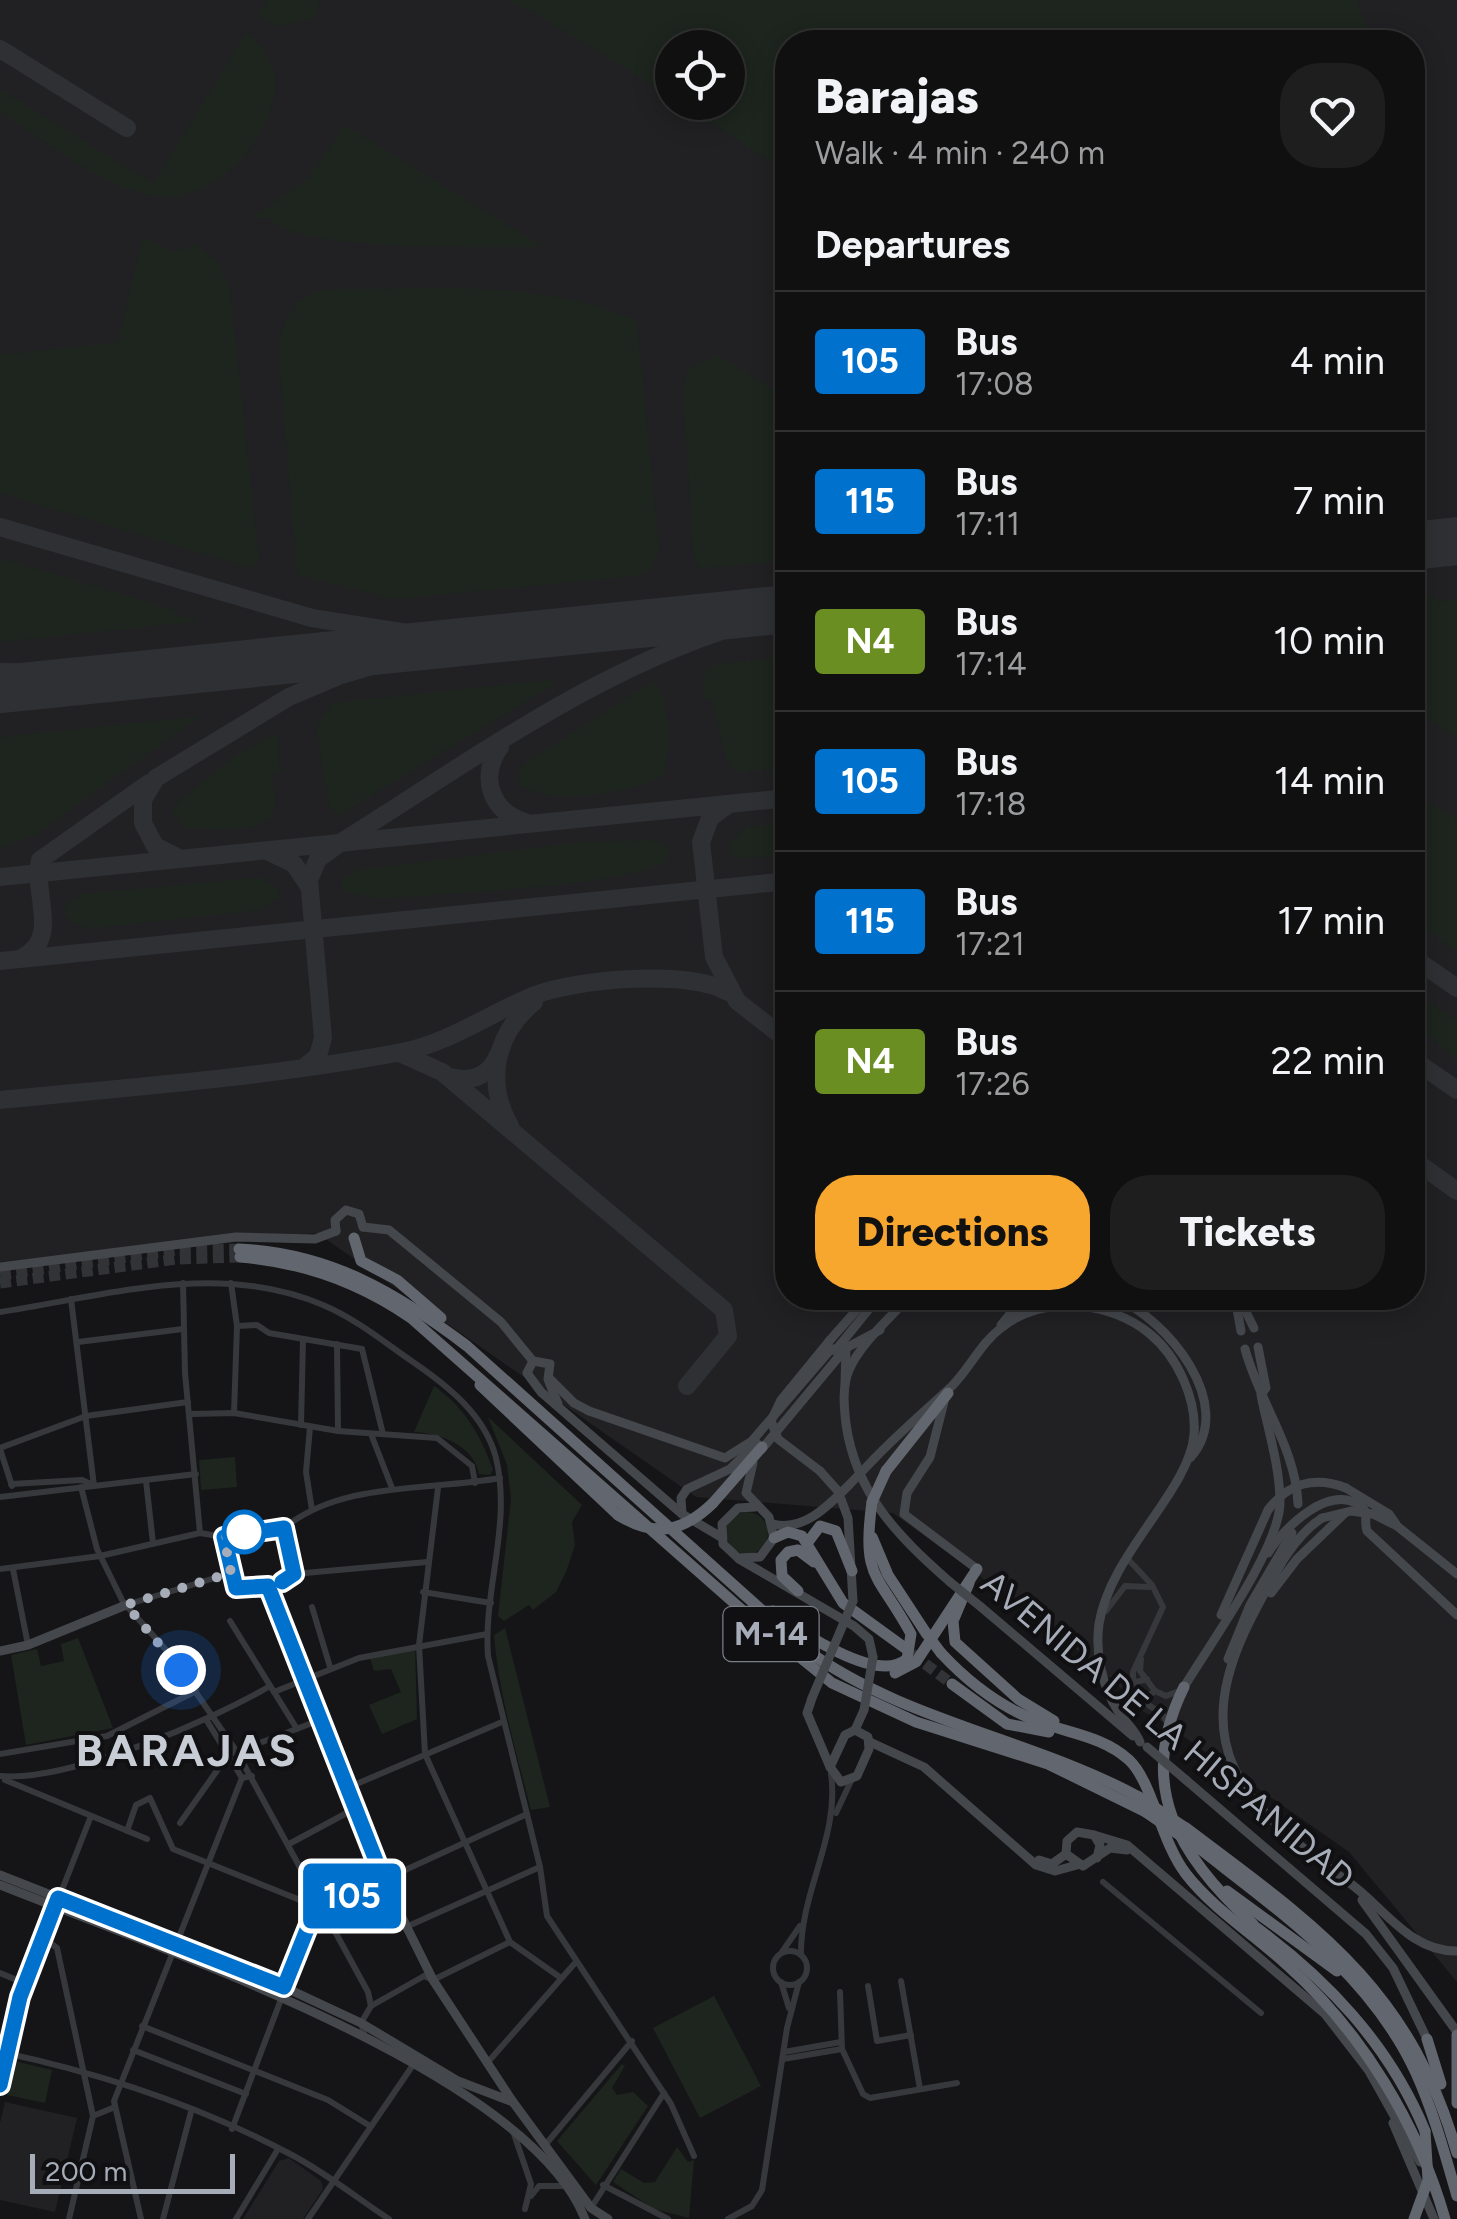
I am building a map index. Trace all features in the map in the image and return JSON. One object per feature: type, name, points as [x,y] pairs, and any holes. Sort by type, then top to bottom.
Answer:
[{"type":"highway","points":[[354,1238],[361,1261],[396,1280],[468,1346]]},
{"type":"highway","name":"M-14","points":[[1457,2153],[1417,2048],[1366,1976],[1296,1911],[1186,1828],[1139,1797],[1051,1754],[918,1711],[859,1686],[805,1649],[468,1346],[408,1302],[354,1274],[286,1254],[239,1253],[350,1282],[412,1318],[750,1617],[832,1683],[916,1722],[1048,1764],[1144,1811],[1195,1854],[1324,1949],[1374,2004],[1415,2072],[1457,2196]]},
{"type":"highway","points":[[460,1358],[514,1421],[618,1515],[640,1528],[671,1530],[690,1523],[762,1447]]},
{"type":"highway","points":[[839,1651],[886,1668],[902,1664],[912,1652],[911,1634],[876,1580],[868,1554],[872,1502],[886,1470],[951,1388]]},
{"type":"highway","points":[[869,1523],[879,1560],[926,1633],[966,1680],[1014,1711],[1084,1735]]},
{"type":"highway","points":[[808,1542],[815,1528],[836,1530],[852,1571]]},
{"type":"highway","points":[[774,1531],[792,1532],[808,1542],[843,1603],[904,1648]]},
{"type":"highway","points":[[798,1591],[780,1571],[784,1556],[802,1552],[821,1570]]},
{"type":"highway","points":[[737,1585],[794,1627],[875,1672],[894,1673],[909,1668],[977,1569]]},
{"type":"highway","points":[[968,1583],[952,1629],[960,1650],[1036,1712],[1113,1749],[1138,1770],[1165,1843],[1201,1892],[1318,1994],[1355,2038],[1414,2138],[1440,2219]]},
{"type":"highway","points":[[952,1684],[1007,1724],[1113,1749]]},
{"type":"highway","points":[[1184,1687],[1168,1726],[1164,1785],[1173,1823],[1195,1854],[1205,1880],[1363,2025],[1395,2067],[1424,2132],[1428,2180],[1414,2219]]},
{"type":"highway","points":[[1184,1871],[1256,1927]]},
{"type":"highway","points":[[1457,2034],[1457,2102]]},
{"type":"highway","points":[[1427,2039],[1450,2128]]},
{"type":"street","points":[[336,1232],[335,1220],[346,1210],[359,1214],[363,1227]]},
{"type":"street","points":[[0,1267],[250,1236],[315,1239],[336,1232],[354,1238],[363,1227]]},
{"type":"street","points":[[363,1227],[389,1230],[500,1322],[533,1360],[550,1364],[549,1379],[558,1406]]},
{"type":"street","points":[[182,1283],[200,1533]]},
{"type":"street","points":[[0,1312],[182,1283],[231,1283],[322,1304],[370,1332],[462,1401],[491,1444],[500,1478],[500,1537],[487,1634],[502,1722],[540,1867],[548,1916],[576,1963],[632,2040],[664,2093],[694,2156]]},
{"type":"street","points":[[231,1283],[237,1326],[234,1413]]},
{"type":"street","points":[[71,1299],[94,1486]]},
{"type":"street","points":[[774,1531],[746,1494],[746,1480],[762,1447],[838,1346],[857,1310]]},
{"type":"street","points":[[682,1514],[681,1498],[686,1489],[720,1474],[746,1455],[868,1310]]},
{"type":"street","points":[[549,1379],[574,1404],[589,1411],[725,1458],[752,1441],[826,1353],[880,1330],[898,1310]]},
{"type":"street","points":[[774,1531],[805,1521],[849,1485],[951,1388],[1010,1314],[1018,1310]]},
{"type":"street","points":[[1000,1328],[1018,1318],[1050,1310]]},
{"type":"street","points":[[1097,1310],[1112,1312],[1154,1338],[1178,1369],[1194,1423],[1184,1464]]},
{"type":"street","points":[[1136,1310],[1165,1328],[1193,1370],[1202,1406],[1202,1430],[1196,1451],[1184,1464],[1113,1580],[1099,1625],[1100,1662],[1109,1694],[1144,1744]]},
{"type":"street","points":[[1238,1310],[1241,1331]]},
{"type":"street","points":[[1248,1310],[1254,1328]]},
{"type":"street","points":[[237,1326],[256,1325],[269,1333],[362,1349]]},
{"type":"street","points":[[78,1342],[183,1329]]},
{"type":"street","name":"AVENIDA DE LA HISPANIDAD","points":[[845,1384],[851,1366],[880,1330]]},
{"type":"street","points":[[370,1332],[362,1349],[383,1434]]},
{"type":"street","points":[[303,1340],[306,1472],[312,1510]]},
{"type":"street","points":[[337,1344],[338,1430]]},
{"type":"street","points":[[728,2219],[752,2206],[762,2190],[790,2014],[806,1967],[801,1955],[801,1924],[835,1801],[830,1771],[807,1713],[853,1601],[848,1518],[839,1494],[820,1471],[778,1439],[771,1421],[781,1400],[838,1346]]},
{"type":"street","name":"AVENIDA DE LA HISPANIDAD","points":[[838,1346],[848,1438],[863,1484],[894,1529],[950,1582],[1366,1934],[1393,1968],[1427,2039]]},
{"type":"street","points":[[1142,1653],[1140,1671],[1155,1691],[1166,1696],[1184,1687],[1265,1550],[1280,1505],[1261,1395],[1266,1388],[1258,1346]]},
{"type":"street","points":[[1245,1349],[1294,1473],[1298,1504]]},
{"type":"street","points":[[533,1360],[527,1373],[558,1406],[682,1514],[721,1537]]},
{"type":"street","points":[[532,1381],[549,1379]]},
{"type":"street","points":[[951,1388],[930,1456],[907,1493],[904,1514],[977,1569]]},
{"type":"street","points":[[15,1495],[0,1449],[86,1416],[188,1402]]},
{"type":"street","points":[[191,1414],[234,1413],[338,1430],[437,1438],[472,1466],[475,1483]]},
{"type":"street","points":[[371,1434],[392,1488]]},
{"type":"street","points":[[0,1497],[146,1481],[156,1475],[196,1474]]},
{"type":"street","points":[[0,1570],[100,1556],[200,1533],[224,1537],[284,1528],[303,1511],[392,1488],[438,1488],[500,1478]]},
{"type":"street","points":[[11,1484],[82,1480],[94,1486]]},
{"type":"street","points":[[146,1481],[153,1543]]},
{"type":"street","points":[[1214,1637],[1268,1510],[1279,1496],[1300,1484],[1324,1482],[1346,1488],[1389,1514],[1397,1526],[1453,1571]]},
{"type":"street","points":[[81,1487],[100,1556],[126,1605],[196,1691],[242,1778]]},
{"type":"street","points":[[438,1488],[419,1645],[425,1754],[510,1942],[561,1978]]},
{"type":"street","points":[[1244,1588],[1284,1529],[1302,1514],[1337,1502],[1352,1509],[1364,1508],[1367,1531],[1457,1612]]},
{"type":"street","points":[[699,1526],[724,1520],[738,1508],[755,1508]]},
{"type":"street","points":[[1240,1642],[1297,1559],[1352,1509]]},
{"type":"street","points":[[1397,1526],[1358,1511],[1322,1518],[1303,1534],[1285,1558],[1229,1667],[1222,1689],[1221,1724],[1236,1774],[1267,1812],[1411,1937],[1430,1948],[1457,1951]]},
{"type":"street","points":[[724,1520],[721,1537],[726,1550],[798,1591],[868,1639],[872,1657],[863,1714],[855,1730],[843,1739],[830,1771]]},
{"type":"street","points":[[224,1537],[231,1573],[240,1590],[268,1586],[289,1581],[294,1574],[284,1528]]},
{"type":"street","points":[[774,1531],[767,1567],[782,1584]]},
{"type":"street","points":[[1229,1667],[1228,1654],[1237,1631],[1292,1533]]},
{"type":"street","points":[[738,1558],[753,1560],[767,1552]]},
{"type":"street","points":[[1127,1555],[1157,1593],[1162,1611],[1131,1678],[1133,1692],[1163,1715],[1168,1726]]},
{"type":"street","points":[[294,1574],[427,1562]]},
{"type":"street","points":[[14,1569],[28,1645]]},
{"type":"street","points":[[0,1651],[28,1645],[126,1605],[231,1573]]},
{"type":"street","points":[[1099,1625],[1125,1586],[1140,1583],[1157,1593]]},
{"type":"street","points":[[268,1586],[384,1881],[429,1978],[591,2208],[613,2219]]},
{"type":"street","points":[[423,1592],[491,1603]]},
{"type":"street","points":[[312,1607],[330,1667]]},
{"type":"street","points":[[230,1621],[298,1728]]},
{"type":"street","points":[[0,1776],[114,1755],[211,1719],[272,1689],[330,1667],[419,1645],[487,1634]]},
{"type":"street","points":[[1133,1692],[1136,1682],[1147,1679]]},
{"type":"street","points":[[0,1754],[107,1736],[196,1691]]},
{"type":"street","points":[[1142,1701],[1155,1691]]},
{"type":"street","points":[[831,1823],[866,1757],[868,1738],[863,1714]]},
{"type":"street","points":[[211,1719],[237,1752],[290,1844],[368,1992],[371,2006]]},
{"type":"street","points":[[180,1823],[228,1755],[320,1720]]},
{"type":"street","points":[[347,1788],[502,1722]]},
{"type":"street","points":[[855,1730],[934,1774],[1048,1871],[1089,1865],[1120,1847],[1139,1854]]},
{"type":"street","points":[[817,1732],[828,1740],[843,1739]]},
{"type":"street","points":[[866,1757],[892,1752]]},
{"type":"street","points":[[830,1771],[841,1782],[851,1781]]},
{"type":"street","points":[[0,1776],[147,1838]]},
{"type":"street","points":[[242,1778],[252,1776]]},
{"type":"street","points":[[141,2219],[115,2107],[120,2083],[242,1778]]},
{"type":"street","points":[[126,1830],[136,1805],[150,1798],[173,1849],[313,1906],[232,2129]]},
{"type":"street","points":[[290,1844],[356,1808]]},
{"type":"street","points":[[314,1912],[527,1814]]},
{"type":"street","points":[[0,2085],[4,2053],[24,1983],[91,1816]]},
{"type":"street","points":[[1014,1845],[1046,1864],[1057,1862],[1066,1854],[1070,1836],[1082,1831],[1114,1838],[1139,1854],[1289,1981],[1324,2014],[1369,2071],[1440,2219]]},
{"type":"street","points":[[1094,1835],[1100,1845],[1097,1858]]},
{"type":"street","points":[[1066,1854],[1077,1865]]},
{"type":"street","points":[[406,1927],[540,1867]]},
{"type":"street","points":[[0,1875],[56,1902],[361,2023],[458,2082],[513,2102]]},
{"type":"street","points":[[1343,1880],[1457,2034]]},
{"type":"street","points":[[1103,1882],[1262,2013]]},
{"type":"street","points":[[295,1898],[309,1892],[311,1884]]},
{"type":"street","points":[[0,1885],[56,1902]]},
{"type":"street","points":[[790,2014],[773,1968],[801,1924]]},
{"type":"street","points":[[42,1936],[58,1948],[93,2116],[69,2219]]},
{"type":"street","points":[[365,2038],[361,2023],[371,2006],[510,1942]]},
{"type":"street","points":[[781,1953],[801,1955]]},
{"type":"street","points":[[488,2062],[576,1963]]},
{"type":"street","points":[[0,1973],[24,1983]]},
{"type":"street","points":[[902,1981],[920,2090]]},
{"type":"street","points":[[781,1982],[800,1982]]},
{"type":"street","points":[[868,1986],[877,2042],[911,2035]]},
{"type":"street","points":[[284,1992],[511,2125],[565,2186],[585,2219]]},
{"type":"street","points":[[840,1992],[845,2024],[842,2046],[863,2094],[870,2098],[957,2083]]},
{"type":"street","points":[[142,2026],[328,2100],[370,2126]]},
{"type":"street","points":[[546,2144],[632,2040]]},
{"type":"street","points":[[783,2055],[842,2046]]},
{"type":"street","points":[[133,2050],[246,2094]]},
{"type":"street","points":[[4,2053],[84,2070],[278,2148],[389,2219]]},
{"type":"street","points":[[308,2219],[413,2065]]},
{"type":"street","points":[[480,2106],[493,2093]]},
{"type":"street","points":[[591,2208],[664,2093]]},
{"type":"street","points":[[500,2118],[513,2102]]},
{"type":"street","points":[[93,2116],[115,2107]]},
{"type":"street","points":[[164,2219],[191,2112]]},
{"type":"street","points":[[511,2125],[531,2184],[526,2209]]},
{"type":"street","points":[[236,2219],[278,2148]]},
{"type":"street","points":[[603,2185],[668,2219]]},
{"type":"street","points":[[519,2219],[539,2186],[565,2186]]},
{"type":"shaded area","points":[[0,0],[1457,0],[1457,1982],[1349,1852],[1160,1720],[1136,1708],[1118,1685],[1055,1631],[893,1513],[696,1497],[317,1233],[0,1262]]},
{"type":"shaded area","points":[[268,0],[320,0],[316,17],[277,27],[258,15]]},
{"type":"shaded area","points":[[505,0],[1357,0],[1367,30],[775,30],[775,165],[707,120],[745,120],[745,30],[655,30],[655,87],[532,11]]},
{"type":"shaded area","points":[[246,33],[267,54],[275,80],[271,107],[259,135],[240,160],[216,180],[190,193],[163,197],[120,186],[0,112],[0,89],[153,184]]},
{"type":"shaded area","points":[[345,125],[543,247],[354,242],[286,229],[268,218],[251,219],[309,177]]},
{"type":"shaded area","points":[[148,238],[170,252],[198,245],[217,262],[230,289],[259,559],[251,568],[0,493],[0,355],[118,342],[141,243]]},
{"type":"shaded area","points":[[332,289],[527,292],[565,298],[637,321],[659,548],[650,570],[638,576],[395,599],[297,575],[278,346],[294,307],[310,295]]},
{"type":"shaded area","points":[[718,355],[775,391],[775,562],[701,568],[694,559],[683,391],[689,368]]},
{"type":"shaded area","points":[[0,558],[175,610],[176,615],[202,621],[0,642]]},
{"type":"shaded area","points":[[1425,592],[1440,601],[1457,599],[1457,738],[1425,718]]},
{"type":"shaded area","points":[[775,657],[775,776],[770,769],[736,772],[725,756],[712,698],[703,700],[703,678],[712,665]]},
{"type":"shaded area","points":[[548,680],[556,683],[346,811],[339,815],[329,807],[316,726],[333,703]]},
{"type":"shaded area","points":[[652,682],[659,689],[666,712],[664,775],[633,788],[563,796],[542,794],[526,788],[517,779],[524,764]]},
{"type":"shaded area","points":[[200,716],[35,835],[0,848],[0,737]]},
{"type":"shaded area","points":[[273,734],[278,737],[280,773],[272,775],[275,804],[270,817],[249,827],[185,828],[173,813],[175,805],[235,756]]},
{"type":"shaded area","points":[[1425,800],[1457,819],[1457,952],[1425,929]]},
{"type":"shaded area","points":[[775,823],[775,856],[739,859],[730,853],[729,845],[745,827]]},
{"type":"shaded area","points":[[653,840],[668,846],[667,861],[643,870],[572,883],[380,899],[345,892],[340,882],[355,870],[577,842]]},
{"type":"shaded area","points":[[263,878],[278,889],[279,897],[260,910],[94,928],[82,927],[66,916],[65,906],[81,894]]},
{"type":"shaded area","points":[[1425,1000],[1457,1020],[1457,1060],[1425,1032]]},
{"type":"shaded area","points":[[434,1386],[454,1403],[477,1434],[493,1470],[490,1475],[479,1474],[470,1455],[454,1442],[414,1432]]},
{"type":"shaded area","points":[[488,1417],[582,1505],[572,1522],[575,1545],[556,1592],[533,1610],[529,1605],[504,1621],[498,1616],[511,1499],[507,1465]]},
{"type":"shaded area","points":[[235,1457],[237,1487],[201,1490],[199,1460]]},
{"type":"shaded area","points":[[747,1512],[762,1518],[768,1533],[762,1548],[747,1554],[732,1548],[726,1533],[732,1518]]},
{"type":"shaded area","points":[[505,1628],[550,1807],[531,1810],[514,1745],[494,1635]]},
{"type":"shaded area","points":[[78,1638],[113,1728],[26,1745],[11,1655],[37,1649],[41,1666],[64,1661],[61,1644]]},
{"type":"shaded area","points":[[415,1647],[417,1719],[382,1734],[369,1705],[401,1692],[391,1669],[374,1671],[370,1658]]},
{"type":"shaded area","points":[[714,1996],[761,2086],[700,2118],[653,2028]]},
{"type":"shaded area","points":[[14,2061],[52,2070],[45,2103],[7,2095]]},
{"type":"shaded area","points":[[622,2064],[625,2066],[612,2088],[617,2095],[633,2092],[648,2106],[596,2185],[557,2141]]},
{"type":"shaded area","points":[[5,2102],[77,2118],[55,2212],[0,2200],[0,2123]]},
{"type":"shaded area","points":[[677,2147],[688,2162],[694,2160],[689,2218],[654,2209],[613,2182],[621,2169],[644,2183],[655,2182]]},
{"type":"shaded area","points":[[289,2158],[321,2181],[323,2189],[303,2219],[243,2219],[279,2161]]},
{"type":"taxiway","points":[[0,49],[127,128]]},
{"type":"taxiway","points":[[0,527],[312,618],[433,637],[507,638]]},
{"type":"taxiway","points":[[343,841],[556,707],[668,651],[775,616]]},
{"type":"taxiway","points":[[177,857],[155,846],[143,823],[143,800],[156,778],[289,697],[341,675],[446,644]]},
{"type":"taxiway","points":[[0,672],[156,673]]},
{"type":"taxiway","points":[[500,747],[490,771],[492,793],[505,812],[528,823]]},
{"type":"taxiway","points":[[23,957],[41,938],[40,860],[149,783]]},
{"type":"taxiway","points":[[0,877],[775,799]]},
{"type":"taxiway","points":[[729,804],[710,818],[701,842],[714,957],[737,1001],[775,1031]]},
{"type":"taxiway","points":[[306,1066],[318,1056],[323,1038],[309,880],[318,859],[336,846]]},
{"type":"taxiway","points":[[269,852],[294,864],[308,885]]},
{"type":"taxiway","points":[[0,961],[775,882]]},
{"type":"taxiway","points":[[1425,966],[1457,988]]},
{"type":"taxiway","points":[[0,1100],[252,1075],[402,1052],[453,1035],[535,995],[577,985],[661,979],[710,985],[728,992]]},
{"type":"taxiway","points":[[510,1126],[498,1093],[498,1060],[510,1029],[534,1002]]},
{"type":"taxiway","points":[[402,1054],[442,1072],[724,1310],[728,1336],[687,1386]]},
{"type":"taxiway","points":[[450,1077],[479,1076],[498,1055]]},
{"type":"taxiway","points":[[1425,1068],[1457,1090]]},
{"type":"taxiway","points":[[1425,1168],[1457,1191]]},
{"type":"runway","points":[[1425,545],[1457,541]]},
{"type":"runway","points":[[0,689],[775,610]]},
{"type":"tunnel","points":[[0,1275],[177,1250],[239,1249]]},
{"type":"tunnel","points":[[0,1283],[177,1259],[240,1257]]},
{"type":"tunnel","points":[[912,1654],[952,1684]]},
{"type":"bus line","name":"105","points":[[0,2085],[20,1997],[58,1898],[284,1987],[314,1912],[384,1881],[268,1586],[236,1588],[224,1537],[274,1526],[284,1528],[294,1574],[289,1581],[282,1582]]},
{"type":"district","name":"BARAJAS","points":[[187,1750]]},
{"type":"route","points":[[181,1670],[126,1605],[231,1573],[224,1537],[244,1532]]}]
